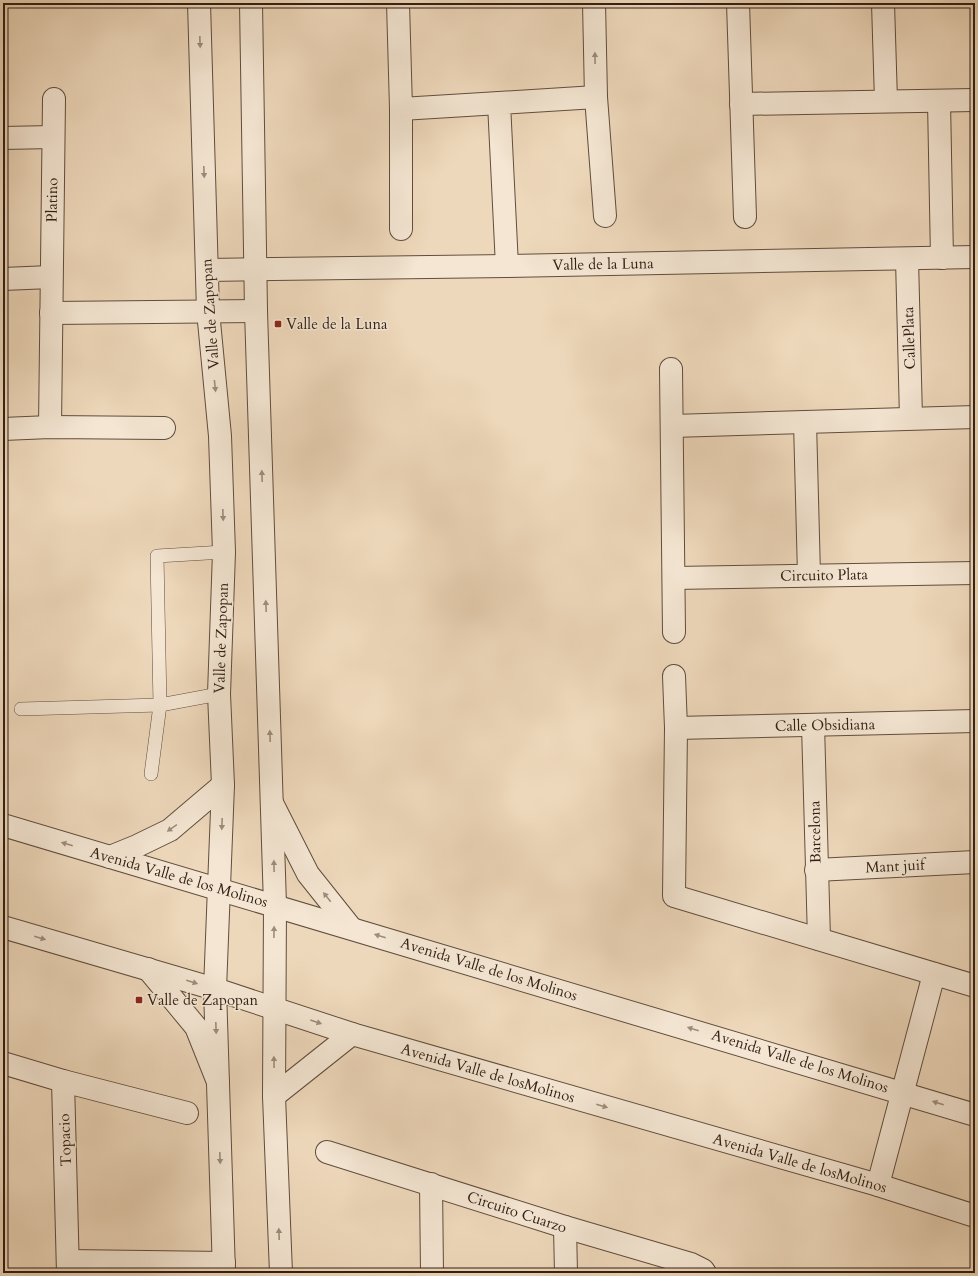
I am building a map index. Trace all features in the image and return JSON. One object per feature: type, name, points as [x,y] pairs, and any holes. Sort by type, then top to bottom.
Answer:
[{"type":"street","name":"Valle de Zapopan","points":[[199,3],[208,311],[220,436],[224,552],[220,694],[223,785],[215,989],[224,1268]]},
{"type":"street","points":[[251,3],[256,311],[275,905],[273,1008],[274,1096],[281,1273]]},
{"type":"street","points":[[398,3],[401,109],[400,229]]},
{"type":"street","points":[[594,3],[596,97],[604,216]]},
{"type":"street","points":[[738,3],[745,217]]},
{"type":"street","points":[[883,3],[886,101]]},
{"type":"street","points":[[401,109],[596,97]]},
{"type":"street","name":"Platino","points":[[50,427],[54,99]]},
{"type":"street","points":[[741,104],[975,100]]},
{"type":"street","points":[[938,101],[942,258]]},
{"type":"street","points":[[499,103],[507,266]]},
{"type":"street","points":[[3,138],[53,137]]},
{"type":"street","name":"Valle de la Luna","points":[[207,270],[975,257]]},
{"type":"street","name":"CallePlata","points":[[907,259],[911,418]]},
{"type":"street","points":[[3,279],[51,278]]},
{"type":"street","points":[[51,313],[256,311]]},
{"type":"street","points":[[671,369],[674,632]]},
{"type":"street","points":[[672,426],[975,417]]},
{"type":"street","points":[[805,422],[809,575]]},
{"type":"street","points":[[3,429],[50,427],[164,428]]},
{"type":"street","name":"Circuito Plata","points":[[674,578],[975,573]]},
{"type":"street","points":[[674,676],[676,728],[674,896],[975,986]]},
{"type":"street","name":"Calle Obsidiana","points":[[676,728],[975,721]]},
{"type":"street","name":"Barcelona","points":[[813,725],[819,939]]},
{"type":"street","points":[[110,857],[170,830],[223,785]]},
{"type":"street","points":[[272,803],[308,874],[351,928]]},
{"type":"street","name":"Avenida Valle de los Molinos","points":[[3,825],[904,1092],[975,1115]]},
{"type":"street","name":"Mant juif","points":[[816,870],[975,862]]},
{"type":"street","name":"Avenida Valle de losMolinos","points":[[3,927],[215,989],[352,1034],[878,1185],[975,1216]]},
{"type":"street","points":[[148,969],[196,1027],[218,1082]]},
{"type":"street","points":[[878,1185],[904,1092],[934,974]]},
{"type":"street","points":[[274,1096],[352,1034]]},
{"type":"street","points":[[3,1063],[63,1081],[187,1114]]},
{"type":"street","name":"Topacio","points":[[63,1081],[68,1267],[224,1268]]},
{"type":"street","name":"Circuito Cuarzo","points":[[327,1152],[565,1228],[691,1264],[703,1270],[705,1273]]},
{"type":"street","points":[[431,1184],[432,1273]]},
{"type":"street","points":[[565,1228],[566,1273]]},
{"type":"lane","points":[[151,774],[160,705],[157,556],[224,552]]},
{"type":"lane","points":[[21,709],[160,705],[220,694]]},
{"type":"place","name":"Valle de la Luna","points":[[278,324]]},
{"type":"place","name":"Valle de Zapopan","points":[[139,1000]]}]
